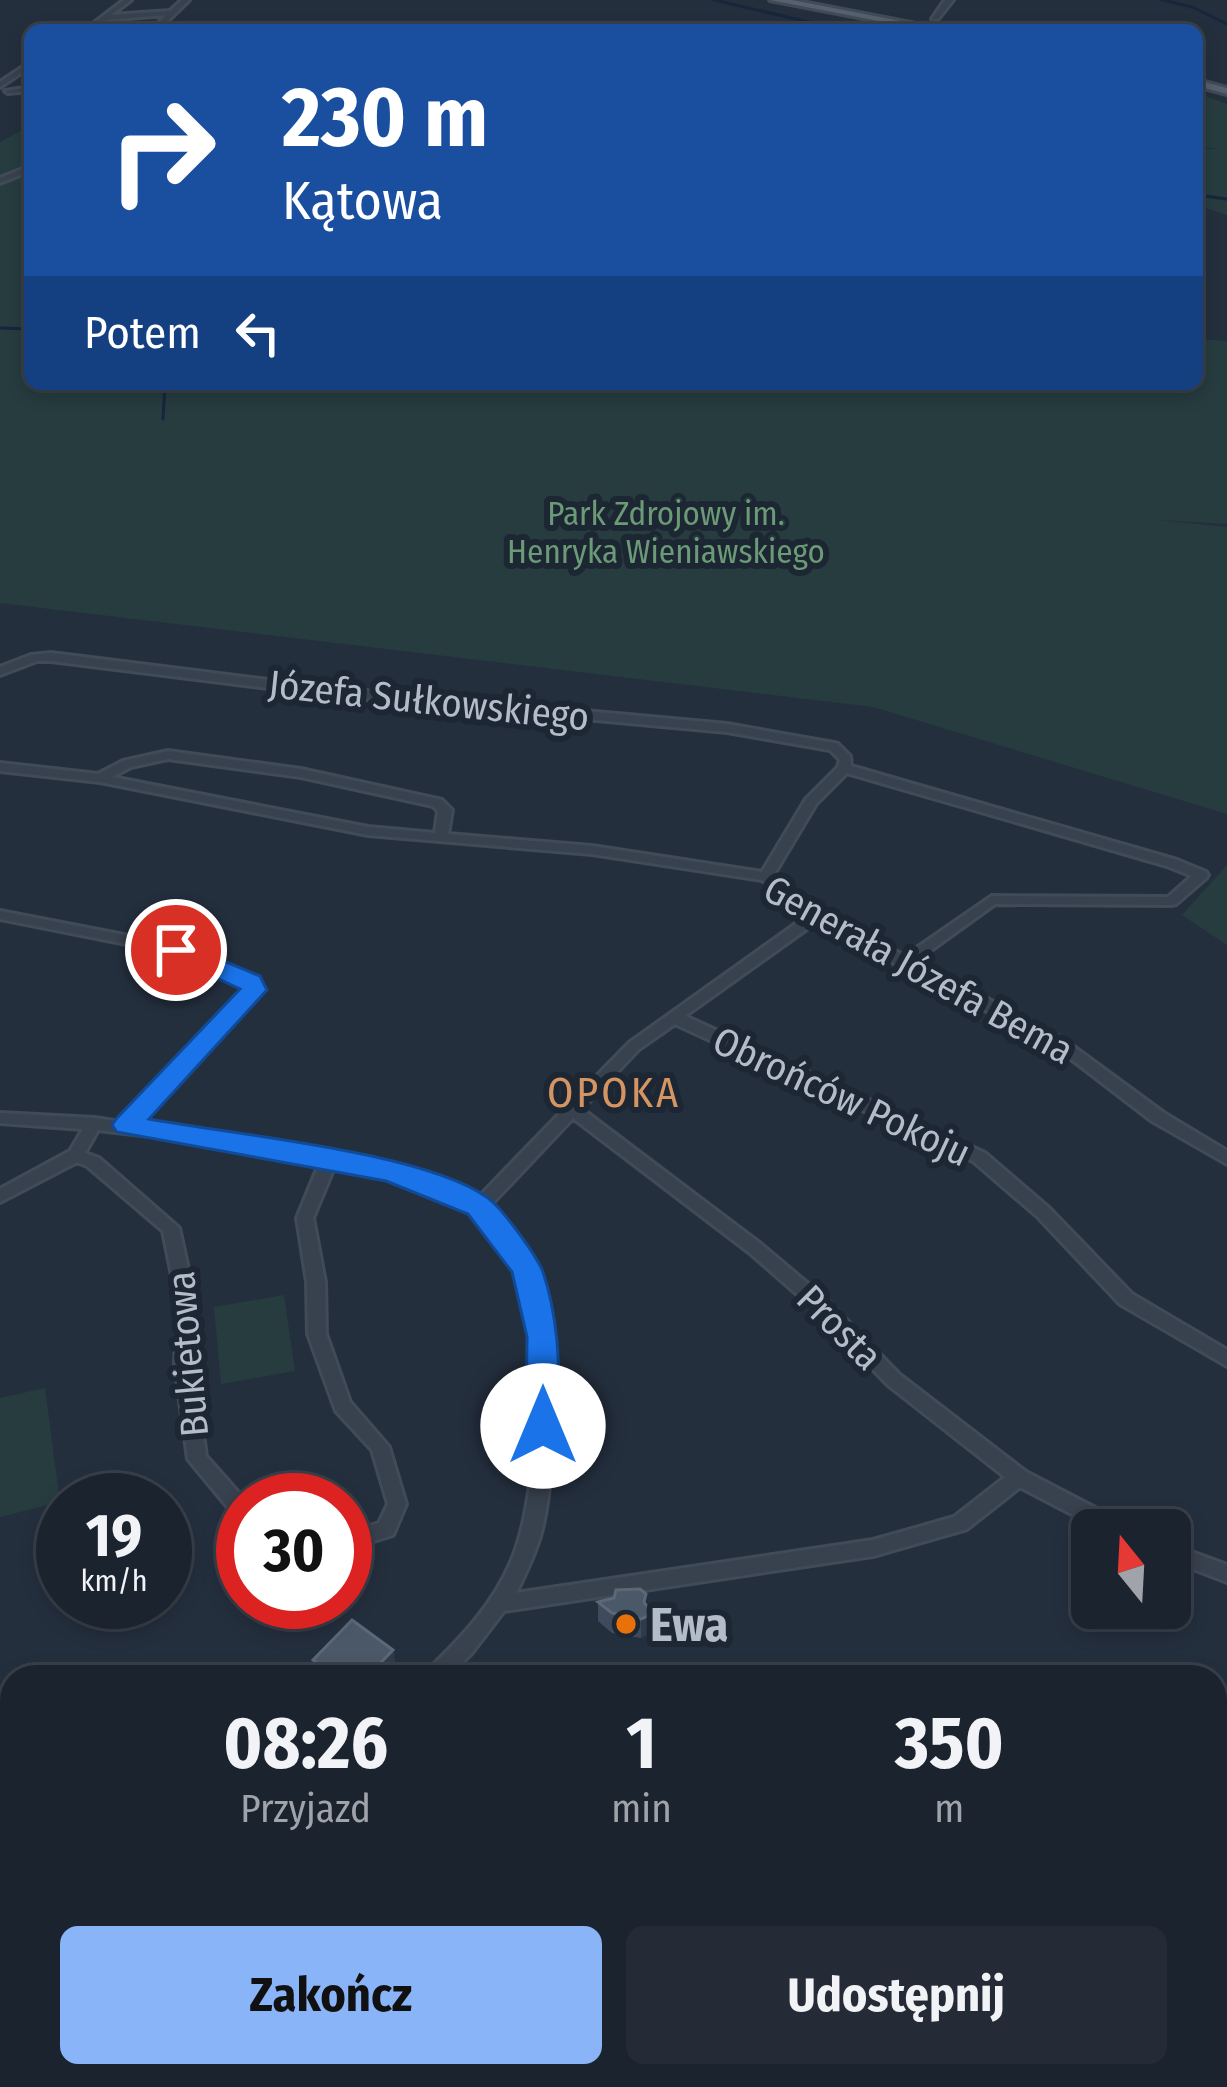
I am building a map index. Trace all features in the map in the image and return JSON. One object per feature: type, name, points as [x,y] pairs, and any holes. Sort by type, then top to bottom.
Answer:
[{"type":"main road","points":[[752,0],[883,24]]},
{"type":"main road","points":[[775,0],[911,24]]},
{"type":"main road","points":[[888,20],[935,17],[938,24]]},
{"type":"street","points":[[96,24],[128,0]]},
{"type":"street","points":[[159,24],[186,0]]},
{"type":"street","points":[[935,17],[949,0]]},
{"type":"street","points":[[104,18],[169,13]]},
{"type":"street","points":[[2,90],[24,70]]},
{"type":"street","name":"Józefa Sułkowskiego","points":[[0,670],[35,657],[51,657],[323,691],[727,728],[834,747],[846,759],[844,768],[1201,875],[1172,901],[992,900],[904,963]]},
{"type":"street","name":"Generała Józefa Bema","points":[[100,778],[127,764],[168,755],[301,773],[437,803],[445,811],[440,838]]},
{"type":"street","name":"Generała Józefa Bema","points":[[0,767],[100,778],[368,831],[592,850],[766,877],[817,915],[1058,1042],[1158,1118],[1227,1158]]},
{"type":"street","points":[[0,785],[19,768]]},
{"type":"street","points":[[766,877],[811,802],[844,768]]},
{"type":"street","points":[[0,915],[176,950],[251,982],[254,990],[127,1125]]},
{"type":"street","points":[[479,1207],[634,1046],[817,915]]},
{"type":"street","name":"Obrońców Pokoju","points":[[676,1018],[979,1157],[1043,1212],[1126,1299],[1227,1359]]},
{"type":"street","name":"Prosta","points":[[570,1108],[756,1249],[820,1304],[894,1380],[1019,1477],[1079,1509]]},
{"type":"street","points":[[0,1118],[127,1125],[329,1159],[434,1185],[479,1207],[526,1269],[543,1337],[543,1471],[538,1520],[503,1603],[445,1665]]},
{"type":"street","points":[[0,1196],[76,1155],[95,1123]]},
{"type":"street","name":"Bukietowa","points":[[76,1155],[94,1162],[171,1228],[188,1305],[184,1364],[197,1459],[216,1480]]},
{"type":"street","points":[[329,1159],[304,1218],[316,1282],[317,1334],[342,1406],[380,1447],[397,1504],[386,1529],[372,1533]]},
{"type":"street","points":[[503,1603],[874,1548],[960,1523],[1019,1477]]},
{"type":"street","points":[[1191,1560],[1227,1574]]},
{"type":"green space","points":[[1203,95],[1227,104],[1227,215],[1203,207],[1203,149],[1222,149],[1203,147]]},
{"type":"green space","name":"Park Zdrojowy im. Henryka Wieniawskiego","points":[[24,129],[24,390],[1203,390],[1203,339],[1227,341],[1227,524],[1159,520],[1227,527],[1227,814],[873,707],[0,603],[0,142]]},
{"type":"green space","points":[[1227,865],[1227,945],[1182,915]]},
{"type":"green space","points":[[284,1295],[295,1371],[221,1384],[214,1307]]},
{"type":"green space","points":[[45,1388],[56,1473],[36,1473],[36,1508],[0,1517],[0,1398]]},
{"type":"building","points":[[640,1589],[652,1614],[641,1619],[612,1613],[598,1602],[614,1598],[616,1590]]},
{"type":"building","points":[[343,1629],[364,1629],[393,1650],[379,1665],[320,1665],[313,1660]]},
{"type":"waterway","points":[[714,0],[817,24]]},
{"type":"waterway","points":[[1162,0],[1192,7],[1227,24]]},
{"type":"waterway","points":[[1203,196],[1227,199]]},
{"type":"waterway","points":[[0,328],[24,329]]},
{"type":"waterway","points":[[163,419],[165,390]]},
{"type":"place","name":"Ewa","points":[[626,1624]]},
{"type":"district","name":"OPOKA","points":[[614,1092]]},
{"type":"route","points":[[176,950],[251,982],[254,990],[127,1125],[388,1171],[434,1185],[479,1207],[500,1228],[526,1269],[543,1337],[543,1426]]}]
